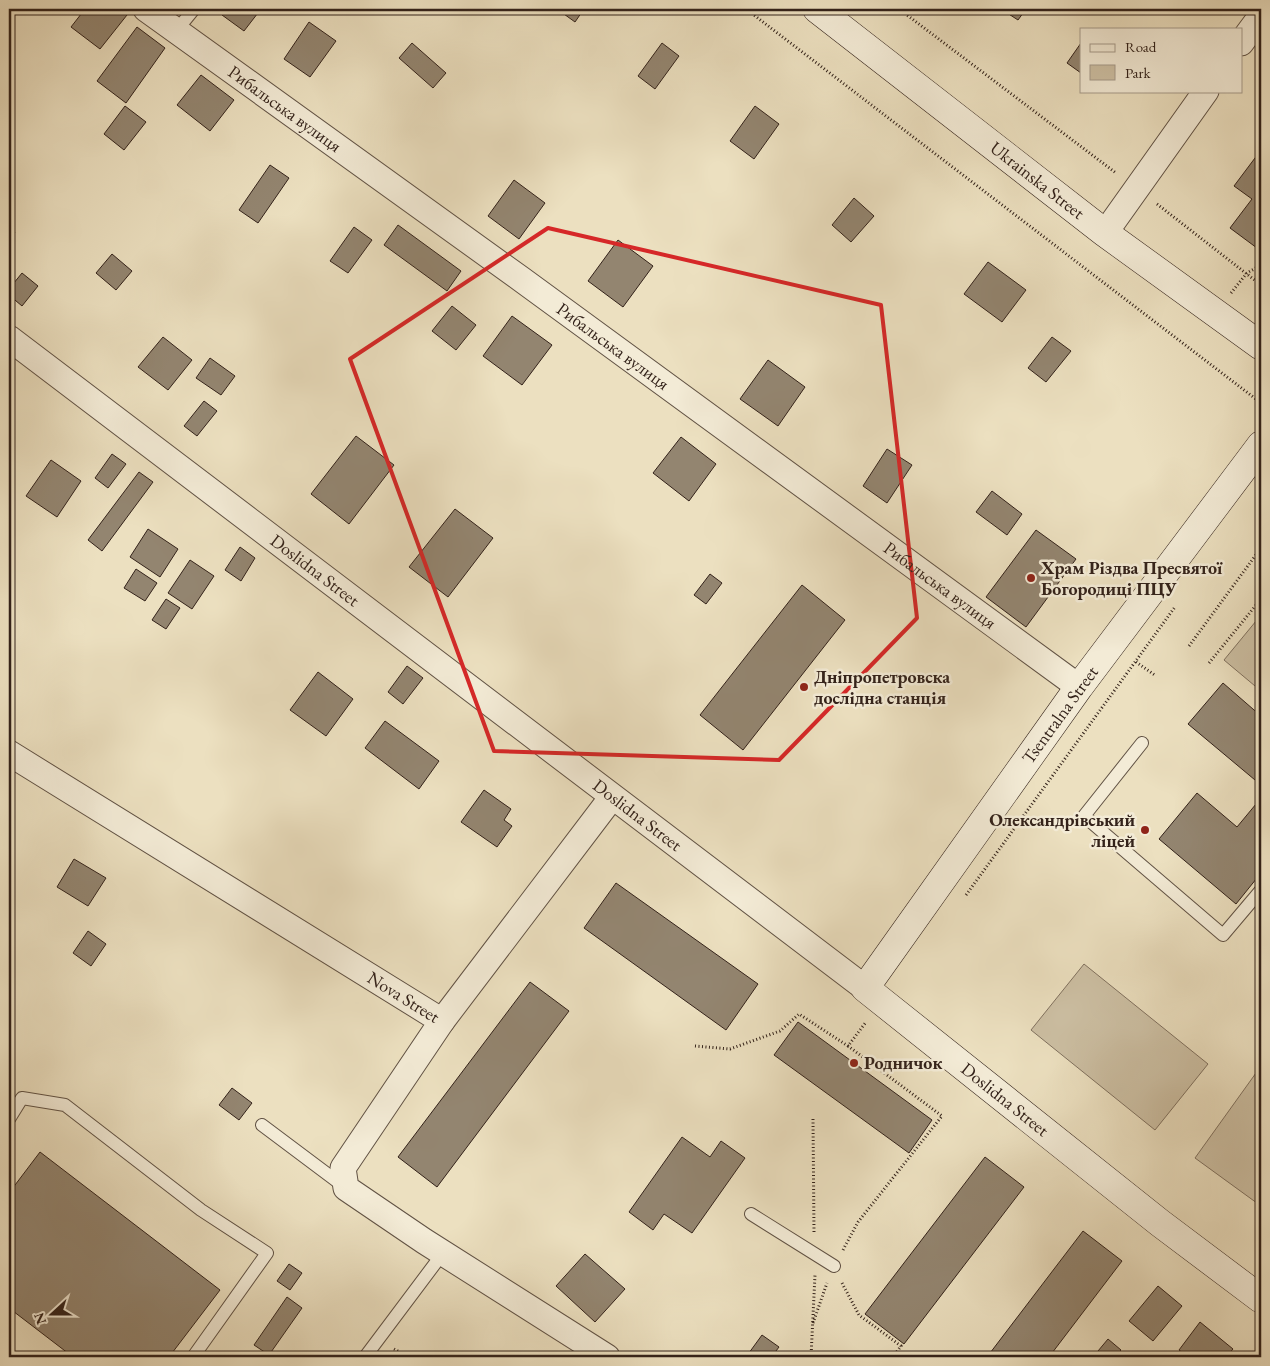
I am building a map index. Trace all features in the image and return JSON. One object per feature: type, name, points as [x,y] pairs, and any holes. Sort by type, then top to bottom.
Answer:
[{"type":"street","name":"Рибальська вулиця","points":[[146,9],[522,279],[1078,687]]},
{"type":"street","name":"Ukrainska Street","points":[[817,9],[1105,233],[1261,346]]},
{"type":"street","points":[[1242,43],[1261,16]]},
{"type":"street","points":[[1105,233],[1205,92]]},
{"type":"street","name":"Doslidna Street","points":[[9,338],[873,995],[1160,1223],[1261,1299]]},
{"type":"street","name":"Tsentralna Street","points":[[873,995],[1078,687],[1261,445]]},
{"type":"street","name":"Nova Street","points":[[9,753],[442,1021],[343,1168],[346,1188]]},
{"type":"street","points":[[442,1021],[612,797]]},
{"type":"street","points":[[346,1188],[443,1253],[607,1357]]},
{"type":"lane","points":[[176,31],[194,9]]},
{"type":"lane","points":[[1142,743],[1084,816],[1223,935],[1261,890]]},
{"type":"lane","points":[[9,1120],[22,1098],[65,1105],[201,1210],[267,1253],[193,1357]]},
{"type":"lane","points":[[262,1125],[346,1188]]},
{"type":"lane","points":[[750,1214],[834,1266]]},
{"type":"lane","points":[[365,1357],[443,1253]]},
{"type":"path","points":[[746,9],[1261,403]]},
{"type":"path","points":[[899,9],[1261,285]]},
{"type":"path","points":[[1216,313],[1247,274],[1261,264]]},
{"type":"path","points":[[1189,646],[1261,548]]},
{"type":"path","points":[[961,903],[1181,599]]},
{"type":"path","points":[[1209,663],[1261,599]]},
{"type":"path","points":[[1136,662],[1156,676]]},
{"type":"path","points":[[848,1046],[873,995]]},
{"type":"path","points":[[695,1046],[730,1049],[780,1030],[799,1014],[848,1046],[942,1116],[858,1222],[834,1266],[813,1323]]},
{"type":"path","points":[[834,1266],[859,1314],[901,1346],[893,1357]]},
{"type":"highlighted area","points":[[548,228],[881,305],[917,618],[779,760],[494,751],[350,359]]},
{"type":"green space","points":[[1261,615],[1261,691],[1224,660]]},
{"type":"green space","points":[[1084,964],[1208,1064],[1155,1130],[1031,1030]]},
{"type":"green space","points":[[1261,1066],[1261,1206],[1195,1158]]},
{"type":"building","points":[[85,9],[119,9],[127,15],[100,49],[71,27]]},
{"type":"building","points":[[227,9],[261,9],[244,31],[222,15]]},
{"type":"building","points":[[557,9],[584,9],[575,22]]},
{"type":"building","points":[[1001,9],[1026,9],[1018,20]]},
{"type":"building","points":[[309,22],[336,41],[310,77],[284,59]]},
{"type":"building","points":[[137,27],[165,48],[126,103],[97,81]]},
{"type":"building","points":[[412,43],[446,73],[433,88],[399,58]]},
{"type":"building","points":[[662,43],[679,56],[655,89],[638,76]]},
{"type":"building","points":[[1080,44],[1080,72],[1067,63]]},
{"type":"building","points":[[201,75],[234,100],[210,131],[177,105]]},
{"type":"building","points":[[125,106],[146,122],[124,150],[104,134]]},
{"type":"building","points":[[755,106],[779,124],[754,159],[730,141]]},
{"type":"building","points":[[1261,150],[1261,251],[1230,228],[1252,199],[1234,186]]},
{"type":"building","points":[[270,165],[289,178],[258,223],[239,210]]},
{"type":"building","points":[[514,180],[545,203],[519,239],[488,216]]},
{"type":"building","points":[[854,198],[874,216],[851,242],[832,225]]},
{"type":"building","points":[[398,225],[461,271],[447,291],[384,245]]},
{"type":"building","points":[[9,227],[15,232],[9,240]]},
{"type":"building","points":[[354,227],[372,240],[348,273],[330,261]]},
{"type":"building","points":[[618,240],[653,266],[623,307],[588,281]]},
{"type":"building","points":[[112,254],[132,271],[116,290],[96,273]]},
{"type":"building","points":[[988,262],[1026,290],[1002,322],[964,294]]},
{"type":"building","points":[[22,273],[38,286],[22,306],[9,295],[9,289]]},
{"type":"building","points":[[452,306],[476,325],[456,350],[432,331]]},
{"type":"building","points":[[512,316],[552,345],[522,385],[483,356]]},
{"type":"building","points":[[163,337],[192,360],[168,390],[138,367]]},
{"type":"building","points":[[1052,337],[1071,351],[1046,382],[1028,368]]},
{"type":"building","points":[[210,358],[235,376],[221,395],[196,378]]},
{"type":"building","points":[[768,360],[805,387],[778,426],[740,399]]},
{"type":"building","points":[[204,401],[217,411],[197,436],[184,426]]},
{"type":"building","points":[[356,436],[394,465],[349,524],[311,494]]},
{"type":"building","points":[[681,437],[716,464],[689,501],[653,473]]},
{"type":"building","points":[[887,449],[912,465],[887,503],[863,486]]},
{"type":"building","points":[[112,454],[126,464],[108,488],[95,478]]},
{"type":"building","points":[[51,460],[81,481],[57,517],[26,496]]},
{"type":"building","points":[[139,472],[153,482],[102,551],[88,540]]},
{"type":"building","points":[[992,491],[1022,514],[1007,535],[976,512]]},
{"type":"building","points":[[455,509],[493,538],[448,597],[409,567]]},
{"type":"building","points":[[148,529],[178,549],[160,577],[130,557]]},
{"type":"building","name":"Храм Різдва Пресвятої Богородиці ПЦУ","points":[[1036,530],[1076,559],[1026,627],[986,597]]},
{"type":"building","points":[[240,547],[255,558],[241,581],[225,570]]},
{"type":"building","points":[[190,560],[214,576],[192,609],[168,593]]},
{"type":"building","points":[[136,569],[157,583],[145,601],[124,588]]},
{"type":"building","points":[[710,574],[722,583],[706,604],[694,595]]},
{"type":"building","points":[[802,585],[845,620],[743,750],[700,715]]},
{"type":"building","points":[[166,599],[180,608],[166,629],[152,620]]},
{"type":"building","points":[[407,666],[423,678],[403,704],[388,692]]},
{"type":"building","points":[[318,672],[353,699],[326,736],[290,710]]},
{"type":"building","points":[[1223,683],[1261,716],[1261,785],[1188,724]]},
{"type":"building","points":[[385,721],[439,761],[419,789],[365,748]]},
{"type":"building","points":[[484,790],[511,809],[504,820],[512,826],[497,847],[461,822]]},
{"type":"building","points":[[1197,793],[1237,827],[1261,798],[1261,873],[1236,904],[1159,839]]},
{"type":"building","points":[[74,859],[106,878],[88,906],[57,887]]},
{"type":"building","points":[[616,883],[758,984],[726,1030],[584,928]]},
{"type":"building","points":[[88,931],[106,944],[91,966],[73,953]]},
{"type":"building","points":[[530,982],[569,1011],[437,1187],[398,1157]]},
{"type":"building","points":[[798,1022],[932,1120],[909,1153],[774,1055]]},
{"type":"building","points":[[232,1088],[252,1103],[239,1120],[219,1105]]},
{"type":"building","points":[[682,1137],[710,1157],[721,1141],[745,1158],[692,1233],[664,1214],[653,1230],[629,1212]]},
{"type":"building","points":[[40,1152],[220,1290],[169,1357],[73,1357],[9,1308],[9,1193]]},
{"type":"building","points":[[985,1157],[1024,1187],[904,1344],[865,1314]]},
{"type":"building","points":[[1083,1231],[1122,1261],[1049,1357],[987,1357]]},
{"type":"building","points":[[585,1254],[625,1289],[595,1322],[556,1286]]},
{"type":"building","points":[[289,1264],[302,1273],[290,1290],[277,1281]]},
{"type":"building","points":[[1158,1286],[1182,1306],[1153,1341],[1129,1321]]},
{"type":"building","points":[[287,1297],[302,1308],[269,1355],[254,1345]]},
{"type":"building","points":[[1200,1322],[1233,1349],[1226,1357],[1188,1357],[1179,1350]]},
{"type":"building","points":[[762,1335],[779,1347],[773,1355],[776,1357],[746,1357]]},
{"type":"building","points":[[1108,1339],[1121,1350],[1114,1357],[1093,1357]]},
{"type":"building","points":[[9,1347],[22,1357],[9,1357]]},
{"type":"place","name":"Храм Різдва Пресвятої Богородиці ПЦУ","points":[[1031,578]]},
{"type":"place","name":"Дніпропетровска дослідна станція","points":[[804,687]]},
{"type":"place","name":"Олександрівський ліцей","points":[[1145,830]]},
{"type":"place","name":"Родничок","points":[[854,1063]]}]
